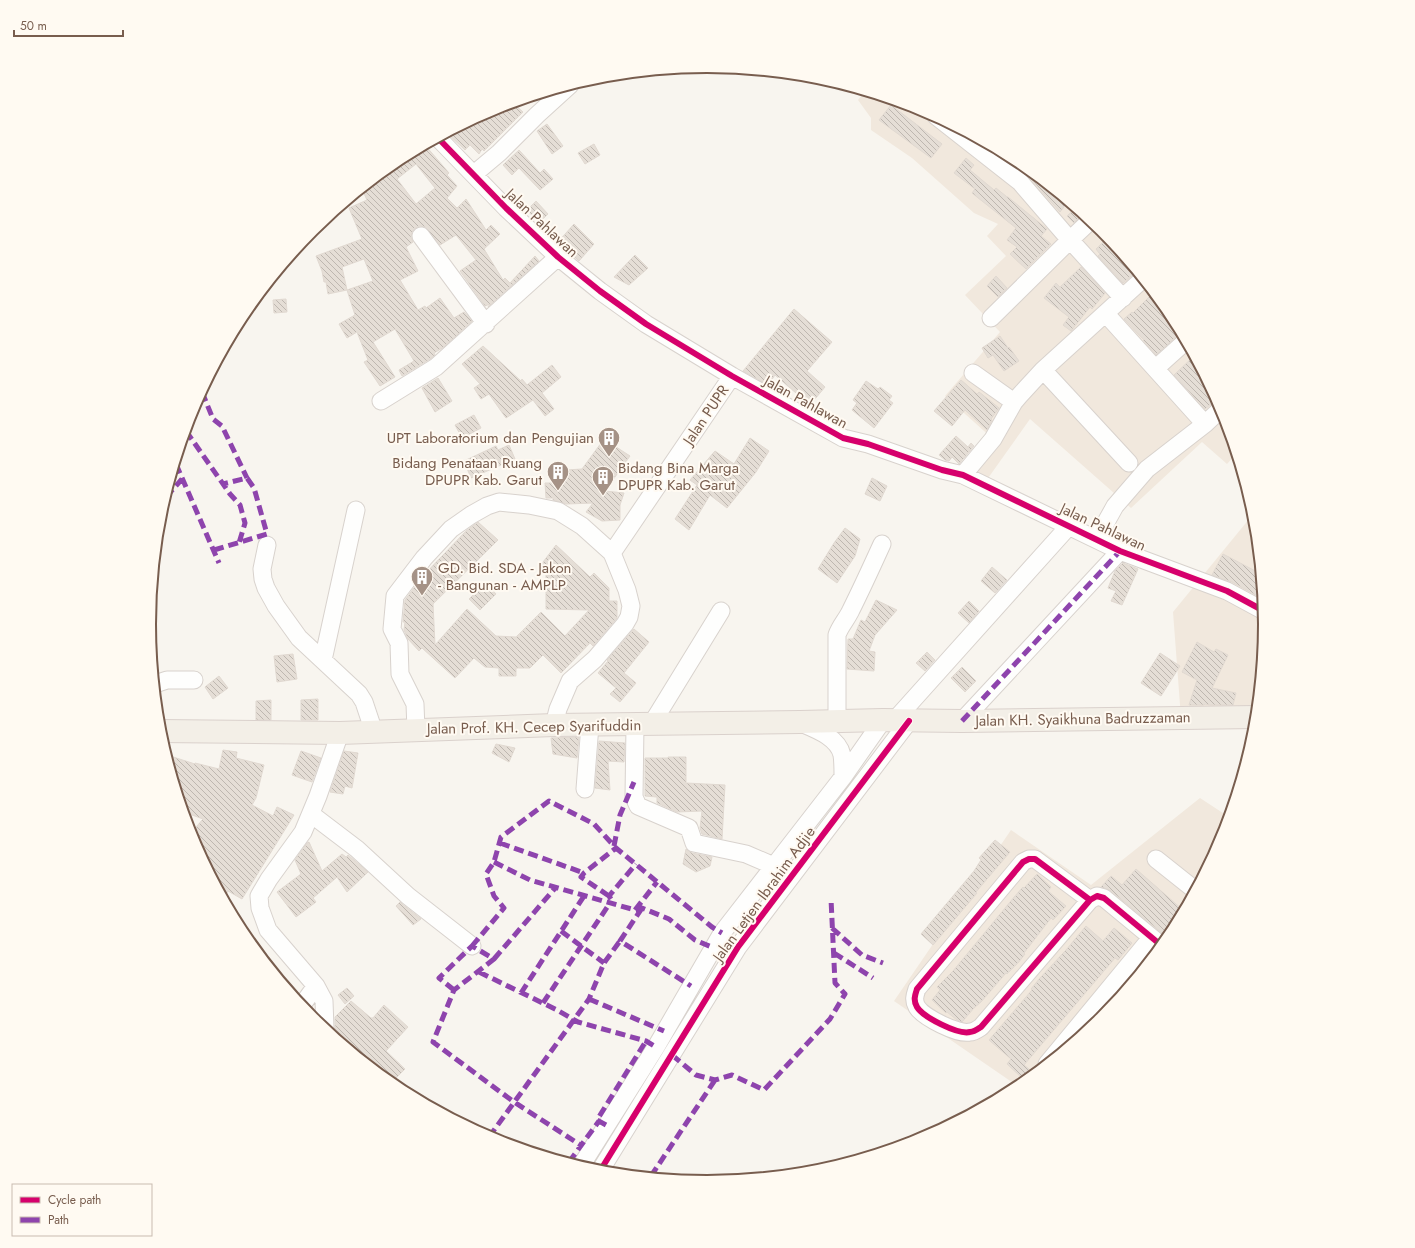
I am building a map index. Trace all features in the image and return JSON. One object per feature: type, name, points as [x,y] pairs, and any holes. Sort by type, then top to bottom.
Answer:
[{"type":"main road","name":"Jalan KH. Syaikhuna Badruzzaman","points":[[895,721],[1250,717]]},
{"type":"main road","name":"Jalan Prof. KH. Cecep Syarifuddin","points":[[167,731],[340,734],[554,725],[895,721]]},
{"type":"street","points":[[474,174],[499,153],[561,93]]},
{"type":"street","name":"Jalan Pahlawan","points":[[442,142],[506,208],[558,257],[600,291],[646,324],[732,376],[843,438],[868,444],[936,468],[963,475],[1120,551],[1227,591],[1258,608]]},
{"type":"street","points":[[977,144],[1026,177],[1070,240],[1123,298]]},
{"type":"street","points":[[992,318],[1086,224]]},
{"type":"street","points":[[421,236],[486,324]]},
{"type":"street","points":[[381,402],[436,367],[486,324],[558,257]]},
{"type":"street","points":[[963,475],[993,439],[1014,402],[1043,370],[1140,282]]},
{"type":"street","points":[[1106,314],[1205,424]]},
{"type":"street","points":[[1156,368],[1182,344]]},
{"type":"street","points":[[1043,370],[1129,463]]},
{"type":"street","points":[[972,373],[1014,402]]},
{"type":"street","name":"Jalan PUPR","points":[[612,553],[732,376]]},
{"type":"street","points":[[1094,538],[1105,524],[1115,506],[1147,469],[1205,424],[1217,413]]},
{"type":"street","points":[[416,730],[415,704],[400,674],[399,643],[392,629],[395,596],[424,558],[451,530],[471,515],[487,506],[500,502],[529,505],[558,511],[582,526],[612,553],[627,590],[631,606],[629,617],[625,624],[595,659],[570,681],[558,709],[554,725]]},
{"type":"street","points":[[323,660],[356,510]]},
{"type":"street","points":[[895,721],[1069,526]]},
{"type":"street","points":[[837,722],[837,634],[839,627],[846,620],[882,544]]},
{"type":"street","points":[[267,545],[262,569],[263,579],[266,588],[276,606],[299,638],[359,694],[364,702],[374,732]]},
{"type":"street","points":[[962,721],[1120,551]]},
{"type":"street","points":[[721,610],[643,725],[634,797],[638,806],[689,828],[694,843],[746,854],[774,866]]},
{"type":"street","points":[[160,682],[168,680],[194,680]]},
{"type":"street","name":"Jalan Letjen Ibrahim Adjie","points":[[584,1160],[656,1047],[722,934],[843,777],[895,721]]},
{"type":"street","name":"Jalan Letjen Ibrahim Adjie","points":[[604,1165],[738,947],[895,721]]},
{"type":"street","points":[[800,722],[824,733],[834,742],[842,753],[843,777]]},
{"type":"street","points":[[585,789],[590,725]]},
{"type":"street","points":[[325,1020],[324,1001],[316,986],[268,930],[260,908],[259,896],[269,879],[303,832],[318,796],[340,734]]},
{"type":"street","points":[[311,814],[357,850],[408,896],[472,946]]},
{"type":"street","points":[[1068,1040],[1156,942],[1104,898],[1097,896],[1090,900],[981,1027],[969,1033],[956,1030],[938,1022],[917,1008],[914,997],[917,989],[1026,860],[1034,859],[1090,900]]},
{"type":"street","points":[[1156,859],[1192,887]]},
{"type":"street","points":[[305,1000],[316,986]]},
{"type":"shaded area","points":[[862,95],[885,102],[951,130],[983,147],[1014,166],[1043,187],[1097,234],[1145,289],[1166,318],[1185,349],[1202,380],[1217,413],[1233,458],[1227,464],[1202,442],[1131,508],[1030,419],[986,481],[966,470],[993,439],[945,396],[1000,332],[965,295],[1006,256],[987,236],[998,224],[974,213],[912,158],[871,130],[871,118],[858,100]]},
{"type":"shaded area","points":[[1248,520],[1254,552],[1258,624],[1257,660],[1250,718],[1181,718],[1173,612]]},
{"type":"shaded area","points":[[1200,798],[1224,814],[1217,835],[1202,868],[1185,900],[1145,959],[1097,1014],[1043,1061],[1013,1083],[894,1001],[1011,830],[1091,885]]},
{"type":"building","points":[[891,105],[942,144],[931,158],[879,120]]},
{"type":"building","points":[[517,107],[523,112],[484,151],[482,149],[479,154],[470,145],[465,150],[451,137]]},
{"type":"building","points":[[547,124],[563,146],[552,154],[537,131]]},
{"type":"building","points":[[594,144],[600,155],[585,164],[578,153]]},
{"type":"building","points":[[429,149],[449,173],[447,175],[457,186],[447,198],[457,208],[466,199],[486,230],[491,225],[500,234],[484,249],[503,280],[505,278],[510,283],[535,256],[539,261],[488,307],[490,304],[485,306],[460,271],[476,260],[456,235],[440,245],[425,227],[420,226],[415,228],[411,237],[413,242],[406,247],[418,271],[400,280],[418,310],[425,306],[426,308],[440,298],[454,318],[464,312],[472,321],[444,347],[434,353],[435,355],[430,359],[402,376],[399,370],[414,361],[395,329],[373,342],[395,377],[380,386],[364,362],[368,360],[357,332],[347,338],[339,324],[355,315],[347,290],[328,294],[326,282],[324,282],[322,271],[316,256],[362,239],[349,208],[367,200],[364,194],[401,166]],"holes":[[[416,164],[435,188],[416,204],[397,179]],[[364,259],[373,281],[347,290],[342,267]]]},
{"type":"building","points":[[519,150],[540,173],[544,169],[553,179],[540,190],[519,168],[512,175],[503,165]]},
{"type":"building","points":[[966,158],[974,165],[970,170],[994,190],[996,188],[1008,197],[1047,229],[1041,236],[1051,244],[1026,269],[1010,254],[1017,247],[1007,240],[1016,228],[972,193],[975,189],[954,173]]},
{"type":"building","points":[[1031,179],[1065,205],[1060,212]]},
{"type":"building","points":[[536,201],[548,214],[539,223],[527,210]]},
{"type":"building","points":[[1072,211],[1079,218],[1074,223],[1067,216]]},
{"type":"building","points":[[574,224],[594,244],[579,261],[558,242]]},
{"type":"building","points":[[1104,241],[1133,274],[1123,283],[1098,256],[1100,254],[1096,249]]},
{"type":"building","points":[[635,255],[648,268],[629,285],[614,277]]},
{"type":"building","points":[[1081,267],[1105,293],[1092,309],[1090,307],[1071,331],[1063,325],[1069,317],[1044,298],[1056,283],[1060,287]]},
{"type":"building","points":[[996,276],[1007,288],[998,297],[987,286]]},
{"type":"building","points":[[1150,296],[1177,336],[1156,355],[1124,319],[1132,312],[1133,313]]},
{"type":"building","points":[[286,299],[287,312],[274,313],[273,300]]},
{"type":"building","points":[[794,309],[832,342],[807,371],[825,387],[810,405],[775,375],[768,385],[743,371]]},
{"type":"building","points":[[1000,336],[1019,361],[1004,371],[993,355],[988,358],[982,348]]},
{"type":"building","points":[[483,346],[527,385],[552,365],[561,377],[542,393],[554,409],[545,416],[533,400],[506,418],[489,394],[481,399],[474,388],[480,384],[462,364]]},
{"type":"building","points":[[1191,359],[1212,403],[1205,409],[1174,375]]},
{"type":"building","points":[[438,378],[452,401],[435,412],[422,388]]},
{"type":"building","points":[[961,380],[977,394],[979,392],[999,408],[991,419],[992,420],[987,430],[965,410],[952,426],[934,411]]},
{"type":"building","points":[[866,381],[878,389],[880,387],[892,396],[889,400],[893,403],[874,428],[852,410],[857,403],[853,400]]},
{"type":"building","points":[[474,415],[481,428],[462,438],[455,425]]},
{"type":"building","points":[[956,436],[968,447],[971,443],[974,446],[959,464],[952,457],[949,461],[945,460],[939,455]]},
{"type":"building","points":[[750,438],[769,451],[756,472],[727,508],[710,495],[689,530],[675,519],[697,485],[690,480],[715,451],[734,464]]},
{"type":"building","points":[[604,439],[630,456],[605,491],[624,493],[620,505],[620,520],[602,521],[586,512],[593,503],[566,504],[553,500],[553,498],[546,498],[545,483],[553,483],[551,471],[582,469]]},
{"type":"building","points":[[509,445],[515,459],[471,478],[464,461],[496,446],[498,450]]},
{"type":"building","points":[[872,478],[887,486],[880,501],[865,494]]},
{"type":"building","points":[[478,522],[498,540],[433,604],[435,645],[467,609],[496,636],[516,637],[541,612],[565,636],[589,610],[546,609],[546,572],[540,566],[556,545],[590,577],[594,573],[609,588],[609,601],[617,601],[617,618],[593,646],[590,643],[561,673],[543,655],[530,668],[516,668],[516,676],[499,676],[499,668],[485,667],[474,658],[455,678],[422,648],[419,651],[408,639],[404,630],[405,622],[403,622],[405,600],[422,577],[466,531]]},
{"type":"building","points":[[845,528],[860,539],[855,556],[837,583],[818,569]]},
{"type":"building","points":[[1223,554],[1256,571],[1257,596],[1232,582],[1212,575]]},
{"type":"building","points":[[1123,563],[1138,569],[1122,605],[1111,601],[1116,591],[1108,588],[1115,571]]},
{"type":"building","points":[[992,567],[1007,580],[995,593],[981,581]]},
{"type":"building","points":[[486,583],[496,594],[480,610],[469,599]]},
{"type":"building","points":[[876,600],[897,610],[875,635],[869,651],[875,652],[874,671],[847,669],[848,639],[853,639],[861,620],[865,622]]},
{"type":"building","points":[[969,601],[979,611],[969,623],[958,613]]},
{"type":"building","points":[[634,629],[649,642],[624,673],[636,683],[620,702],[610,694],[616,688],[598,673],[608,661],[607,660]]},
{"type":"building","points":[[1197,642],[1214,652],[1216,649],[1228,655],[1212,688],[1236,693],[1233,705],[1189,705],[1197,680],[1182,672]]},
{"type":"building","points":[[927,652],[935,660],[925,671],[916,663]]},
{"type":"building","points":[[1160,653],[1180,666],[1161,696],[1141,683]]},
{"type":"building","points":[[293,654],[297,679],[277,682],[274,656]]},
{"type":"building","points":[[962,667],[976,681],[965,692],[951,678]]},
{"type":"building","points":[[219,676],[228,688],[213,699],[205,687]]},
{"type":"building","points":[[318,699],[318,720],[301,720],[301,700]]},
{"type":"building","points":[[271,700],[271,720],[256,720],[256,701]]},
{"type":"building","points":[[579,737],[577,758],[553,754],[551,738]]},
{"type":"building","points":[[599,741],[625,743],[624,762],[608,761],[610,790],[595,788]]},
{"type":"building","points":[[496,744],[515,748],[509,762],[492,753]]},
{"type":"building","points":[[223,750],[237,752],[236,758],[264,765],[256,798],[252,805],[273,816],[277,807],[294,815],[242,899],[228,891],[227,893],[213,868],[195,828],[203,819],[191,814],[173,757],[195,764],[219,769]]},
{"type":"building","points":[[301,751],[321,758],[312,782],[292,775]]},
{"type":"building","points":[[344,751],[358,753],[352,788],[345,786],[343,794],[330,792]]},
{"type":"building","points":[[686,757],[686,783],[725,785],[722,839],[702,834],[700,828],[702,811],[677,812],[657,803],[657,797],[645,796],[645,758]]},
{"type":"building","points":[[995,840],[1010,852],[933,945],[921,934],[974,871],[981,860],[979,858]]},
{"type":"building","points":[[309,842],[322,871],[342,854],[346,857],[348,855],[368,872],[347,892],[337,877],[313,898],[316,902],[296,917],[277,892],[301,874],[295,860]]},
{"type":"building","points":[[686,849],[692,853],[712,857],[710,866],[696,872],[683,864]]},
{"type":"building","points":[[1136,869],[1180,908],[1163,934],[1110,890],[1101,887],[1111,876],[1122,885]]},
{"type":"building","points":[[1037,874],[1051,887],[1048,891],[1066,906],[1053,920],[1051,918],[1018,963],[1007,974],[1006,973],[962,1022],[957,1020],[947,1012],[946,1013],[932,1000],[940,990],[937,987],[953,971],[1015,896]]},
{"type":"building","points":[[400,902],[421,919],[413,925],[396,906]]},
{"type":"building","points":[[1086,926],[1103,941],[1114,928],[1132,943],[1118,960],[1115,958],[1024,1065],[1029,1069],[1021,1077],[1007,1064],[1011,1059],[989,1040],[1032,990],[1031,989],[1040,978]]},
{"type":"building","points":[[347,988],[354,996],[345,1004],[338,995]]},
{"type":"building","points":[[351,1001],[371,1018],[373,1018],[384,1005],[408,1027],[386,1051],[405,1069],[396,1078],[372,1061],[346,1039],[335,1028],[335,1017]]},
{"type":"marked path","points":[[205,398],[213,419],[222,426],[247,478]]},
{"type":"marked path","points":[[190,436],[230,494],[240,505],[245,523],[239,543]]},
{"type":"marked path","points":[[179,470],[219,563]]},
{"type":"marked path","points":[[214,550],[267,534],[254,488],[247,478],[223,484]]},
{"type":"marked path","points":[[173,489],[182,479]]},
{"type":"marked path","points":[[962,721],[1120,551]]},
{"type":"marked path","points":[[614,846],[620,815],[634,782]]},
{"type":"marked path","points":[[472,946],[504,908],[494,896],[486,874],[494,862],[501,837],[549,801],[594,824],[616,848],[712,927],[722,933]]},
{"type":"marked path","points":[[500,843],[584,873]]},
{"type":"marked path","points":[[609,896],[581,877],[616,848]]},
{"type":"marked path","points":[[494,862],[530,880],[635,910],[642,908],[669,919],[695,940],[714,948]]},
{"type":"marked path","points":[[611,899],[609,896],[636,864]]},
{"type":"marked path","points":[[635,910],[657,882]]},
{"type":"marked path","points":[[494,959],[556,887]]},
{"type":"marked path","points":[[521,993],[584,896]]},
{"type":"marked path","points":[[672,1055],[696,1075],[715,1080],[732,1075],[764,1090],[830,1019],[845,994],[835,983],[831,899]]},
{"type":"marked path","points":[[543,1003],[610,903]]},
{"type":"marked path","points":[[642,908],[620,941],[691,986]]},
{"type":"marked path","points":[[832,928],[862,955],[883,963]]},
{"type":"marked path","points":[[561,931],[604,963]]},
{"type":"marked path","points":[[493,1131],[589,999],[604,963],[620,941]]},
{"type":"marked path","points":[[454,990],[439,978],[472,946],[494,959],[454,990],[433,1042],[514,1102],[582,1146]]},
{"type":"marked path","points":[[834,953],[873,978]]},
{"type":"marked path","points":[[479,972],[557,1010],[578,1022],[646,1041],[656,1047]]},
{"type":"marked path","points":[[589,999],[664,1031]]},
{"type":"marked path","points":[[606,1125],[597,1120],[646,1041]]},
{"type":"marked path","points":[[654,1172],[715,1080]]},
{"type":"marked path","points":[[572,1158],[599,1121]]},
{"type":"cycle path","points":[[442,142],[506,208],[558,257],[600,291],[646,324],[732,376],[843,438],[868,444],[942,470],[963,475],[1120,551],[1227,591],[1258,608]]},
{"type":"cycle path","points":[[604,1165],[738,947],[909,721]]},
{"type":"cycle path","points":[[1029,859],[1035,859],[1090,900],[981,1027],[971,1032],[958,1031],[926,1016],[917,1007],[915,995],[917,989],[1023,862],[1029,859]]},
{"type":"cycle path","points":[[1090,900],[1097,896],[1104,898],[1157,942]]},
{"type":"place","name":"UPT Laboratorium dan Pengujian","points":[[609,458]]},
{"type":"place","name":"Bidang Penataan Ruang DPUPR Kab. Garut","points":[[558,492]]},
{"type":"place","name":"Bidang Bina Marga DPUPR Kab. Garut","points":[[603,496]]},
{"type":"place","name":"GD. Bid. SDA - Jakon - Bangunan - AMPLP","points":[[422,596]]}]
